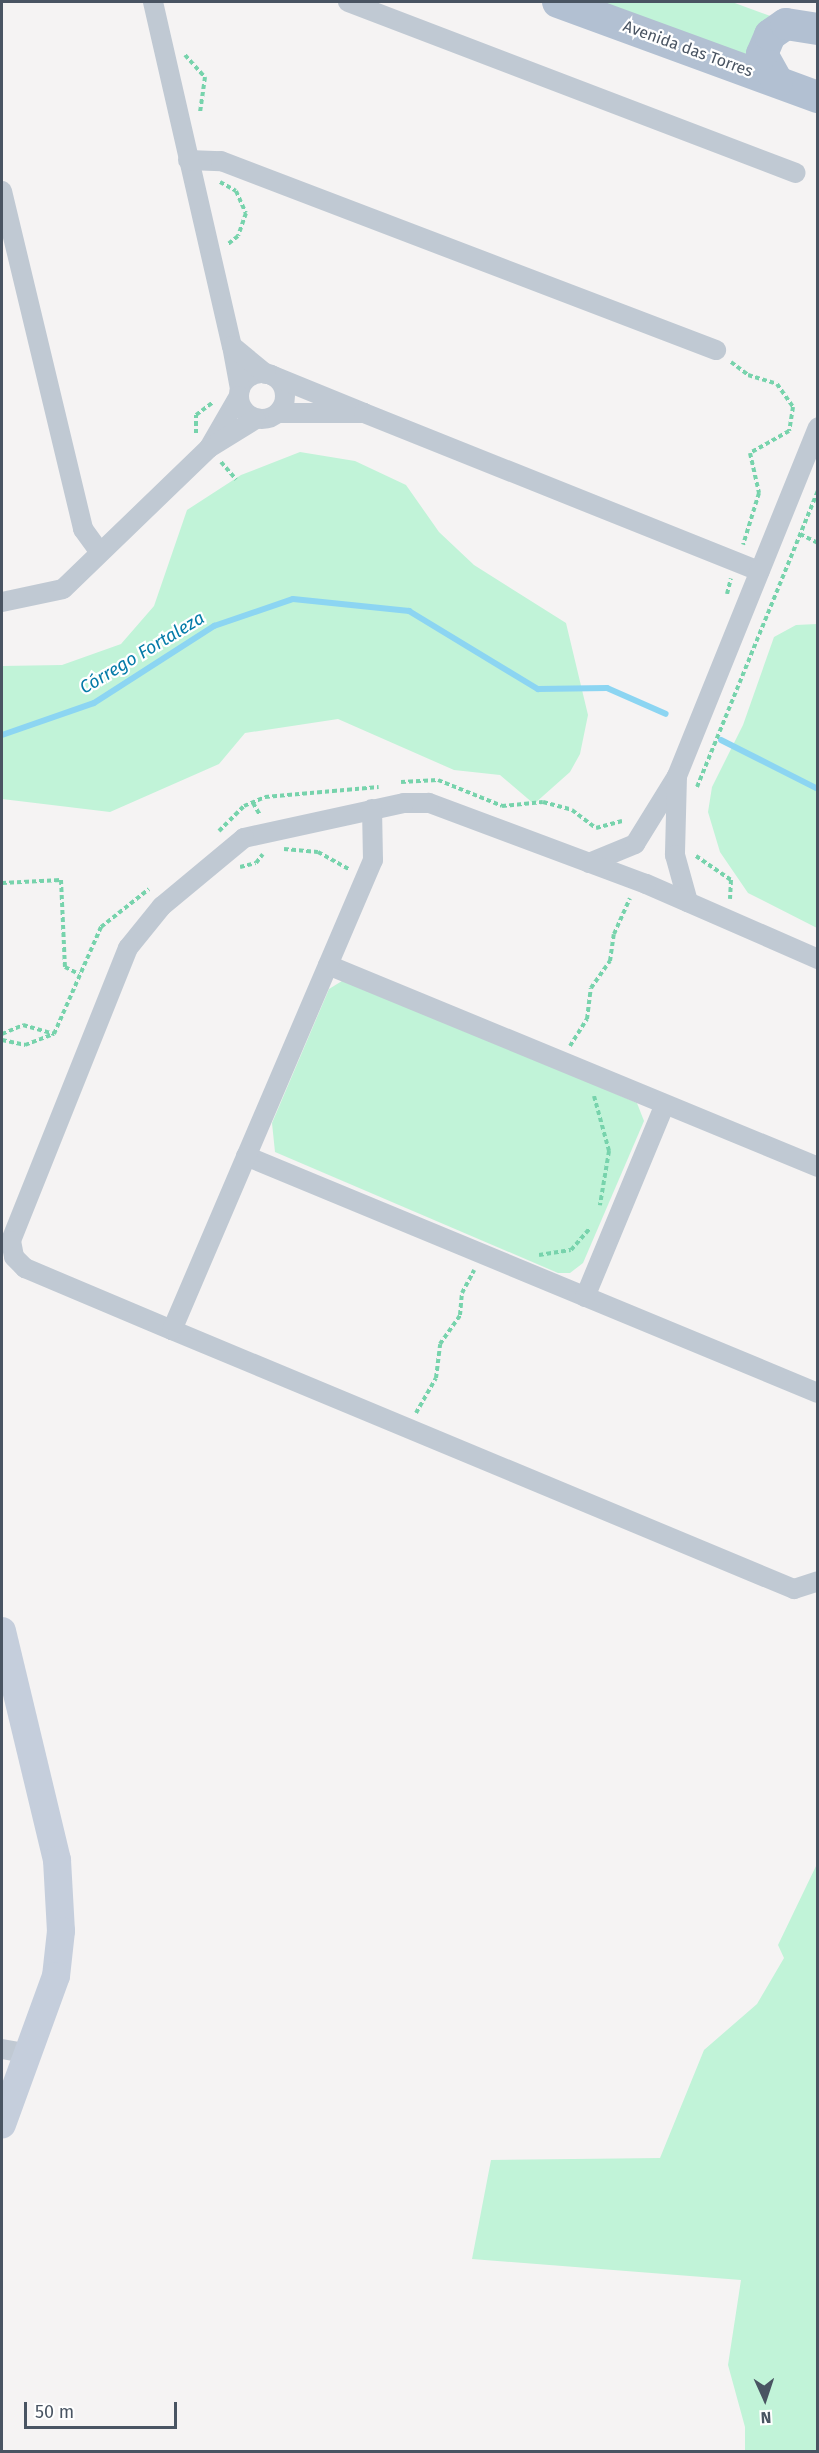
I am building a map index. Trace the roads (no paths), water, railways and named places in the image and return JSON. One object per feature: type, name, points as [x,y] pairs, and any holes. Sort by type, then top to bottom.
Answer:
[{"type":"main road","name":"Avenida das Torres","points":[[558,2],[818,97]]},
{"type":"main road","points":[[787,2],[818,13]]},
{"type":"main road","points":[[777,81],[762,54],[770,35],[786,24],[818,29]]},
{"type":"street","points":[[153,2],[232,346],[244,410],[256,418]]},
{"type":"street","points":[[348,2],[795,173]]},
{"type":"street","points":[[777,81],[818,110]]},
{"type":"street","points":[[188,160],[222,161],[717,350]]},
{"type":"street","points":[[2,191],[83,529],[98,550]]},
{"type":"street","points":[[232,346],[269,374],[285,392],[278,413]]},
{"type":"street","points":[[209,448],[249,377],[269,374],[760,571]]},
{"type":"street","points":[[2,602],[63,589],[98,550],[209,448],[256,418],[278,413],[364,412]]},
{"type":"street","points":[[590,863],[634,844],[677,776],[818,427]]},
{"type":"street","points":[[677,776],[675,855],[688,902]]},
{"type":"street","points":[[818,958],[637,880],[429,803],[372,809],[244,838],[144,923],[128,948],[11,1241],[14,1257],[25,1268],[172,1330],[794,1589],[818,1581]]},
{"type":"street","points":[[172,1330],[366,876],[375,837],[372,809]]},
{"type":"street","points":[[328,965],[664,1106],[818,1167]]},
{"type":"street","points":[[585,1297],[664,1106]]},
{"type":"street","points":[[246,1156],[818,1394]]},
{"type":"street","points":[[2,1631],[57,1860],[61,1931],[56,1976],[31,2054],[2,2124]]},
{"type":"street","points":[[2,2049],[31,2054]]},
{"type":"waterway","name":"Córrego Fortaleza","points":[[2,735],[94,703],[214,626],[293,599],[409,611],[538,689],[607,688],[666,714]]},
{"type":"waterway","name":"Córrego Fortaleza","points":[[721,740],[818,789]]}]
